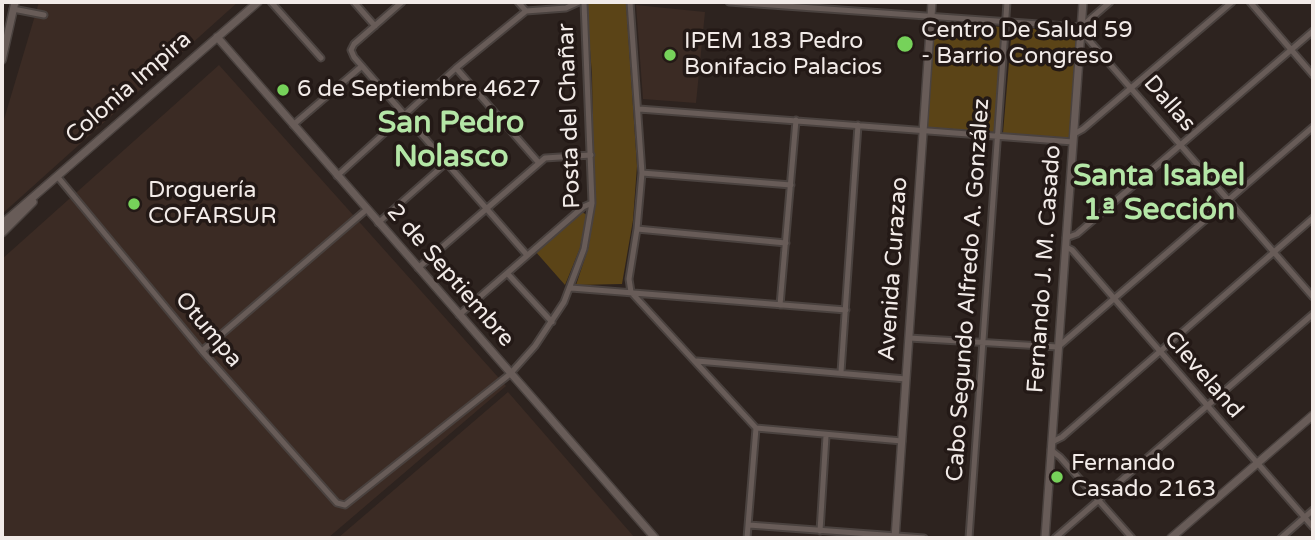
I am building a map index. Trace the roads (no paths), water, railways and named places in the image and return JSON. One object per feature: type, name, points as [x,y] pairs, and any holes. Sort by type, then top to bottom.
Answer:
[{"type":"street","name":"Colonia Impira","points":[[2,224],[258,2]]},
{"type":"street","points":[[271,2],[321,58]]},
{"type":"street","points":[[354,2],[375,26]]},
{"type":"street","points":[[402,2],[354,44],[351,50],[527,256]]},
{"type":"street","points":[[518,2],[526,11]]},
{"type":"street","points":[[337,176],[456,68],[526,11],[566,8],[581,2]]},
{"type":"street","name":"Posta del Chañar","points":[[337,503],[349,503],[510,374],[552,322],[571,288],[584,249],[592,203],[581,2]]},
{"type":"street","points":[[631,2],[642,173],[629,279],[631,292],[756,428],[826,436],[902,440]]},
{"type":"street","points":[[729,2],[805,4],[1081,29],[1110,2]]},
{"type":"street","points":[[864,11],[865,2]]},
{"type":"street","name":"Avenida Curazao","points":[[895,537],[932,2]]},
{"type":"street","name":"Cabo Segundo Alfredo A. González","points":[[970,538],[1007,2]]},
{"type":"street","name":"Fernando J. M. Casado","points":[[1045,538],[1083,2]]},
{"type":"street","points":[[639,108],[998,136],[1073,138],[1232,2]]},
{"type":"street","points":[[1250,2],[1313,75]]},
{"type":"street","points":[[2,61],[14,5],[44,15]]},
{"type":"street","name":"Dallas","points":[[1081,29],[1313,298]]},
{"type":"street","points":[[1066,238],[1077,234],[1313,31]]},
{"type":"street","name":"2 de Septiembre","points":[[217,37],[655,538]]},
{"type":"street","points":[[293,125],[362,66]]},
{"type":"street","points":[[456,68],[538,163]]},
{"type":"street","points":[[780,305],[796,120]]},
{"type":"street","points":[[842,372],[858,125]]},
{"type":"street","points":[[909,338],[1058,347],[1313,127]]},
{"type":"street","points":[[418,268],[545,158],[591,155]]},
{"type":"street","points":[[378,223],[446,163]]},
{"type":"street","points":[[642,173],[791,185]]},
{"type":"street","name":"Colonia Impira","points":[[2,233],[57,176]]},
{"type":"street","name":"Otumpa","points":[[57,176],[202,351],[337,503]]},
{"type":"street","points":[[459,315],[583,207],[592,203]]},
{"type":"street","points":[[202,351],[366,210]]},
{"type":"street","points":[[1132,538],[1051,446],[1313,218]]},
{"type":"street","points":[[637,229],[786,243]]},
{"type":"street","name":"Cleveland","points":[[1066,247],[1072,250],[1313,527]]},
{"type":"street","points":[[507,273],[552,322]]},
{"type":"street","points":[[571,288],[846,310]]},
{"type":"street","points":[[1055,538],[1313,314]]},
{"type":"street","points":[[697,361],[906,379]]},
{"type":"street","points":[[1171,538],[1313,415]]},
{"type":"street","points":[[747,538],[756,428]]},
{"type":"street","points":[[820,531],[826,436]]},
{"type":"street","points":[[1281,538],[1313,510]]},
{"type":"street","points":[[748,525],[924,538]]},
{"type":"place","name":"Centro De Salud 59 - Barrio Congreso","points":[[905,44]]},
{"type":"place","name":"IPEM 183 Pedro Bonifacio Palacios","points":[[670,55]]},
{"type":"place","name":"6 de Septiembre 4627","points":[[283,90]]},
{"type":"place","name":"Droguería COFARSUR","points":[[134,204]]},
{"type":"place","name":"Fernando Casado 2163","points":[[1057,477]]},
{"type":"district","name":"San Pedro Nolasco","points":[[451,141]]},
{"type":"district","name":"Santa Isabel 1ª Sección","points":[[1159,194]]}]
